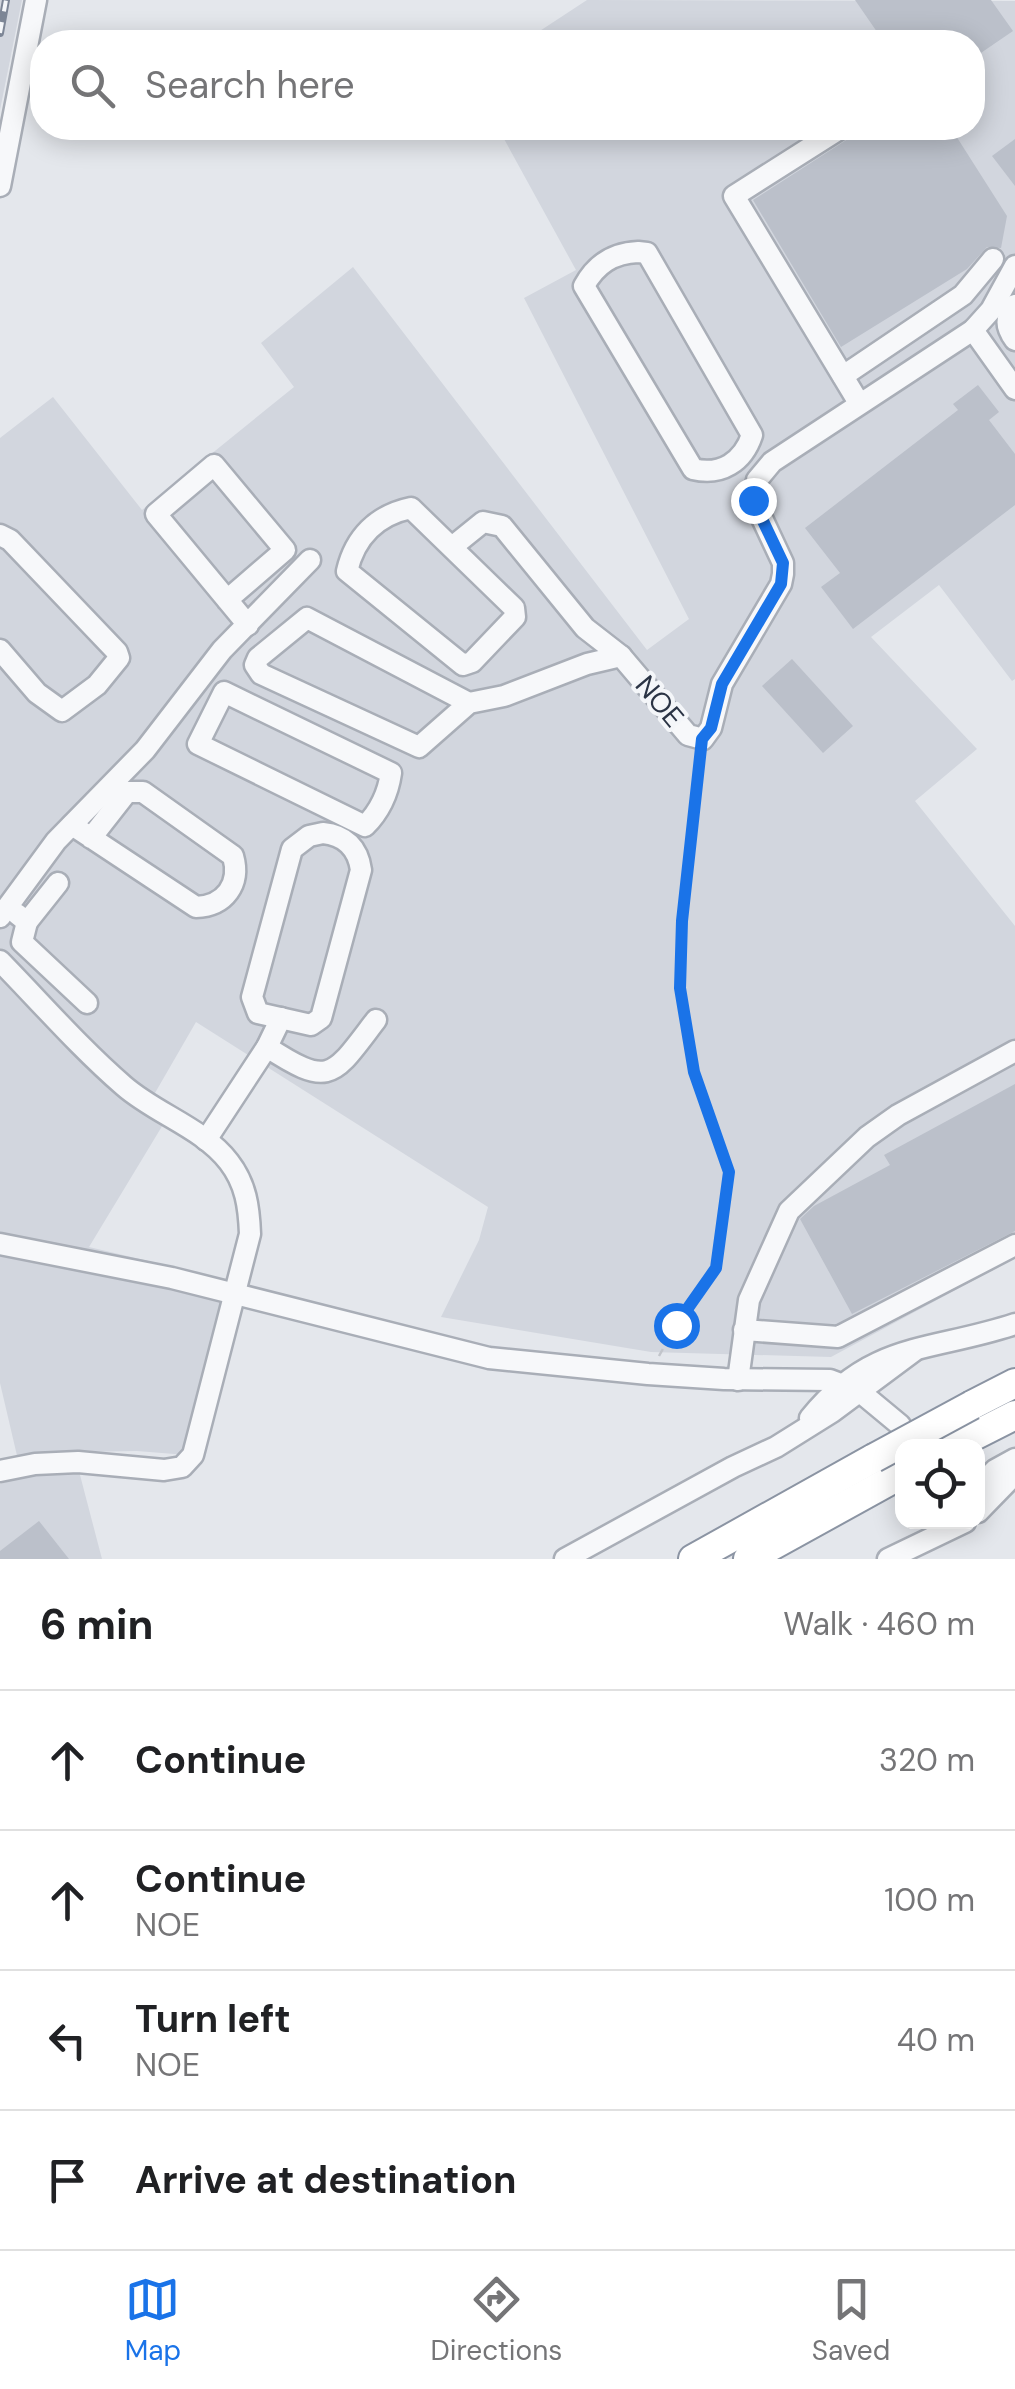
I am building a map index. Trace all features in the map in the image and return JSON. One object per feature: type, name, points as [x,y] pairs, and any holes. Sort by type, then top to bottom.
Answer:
[{"type":"highway","points":[[960,1439],[1015,1383]]},
{"type":"highway","points":[[748,1559],[979,1417],[1015,1414]]},
{"type":"highway","points":[[693,1559],[888,1471]]},
{"type":"street","points":[[30,30],[36,0]]},
{"type":"street","points":[[0,186],[30,31]]},
{"type":"street","points":[[823,140],[734,196],[859,404]]},
{"type":"street","points":[[736,461],[752,434],[647,254],[628,252],[611,258],[595,270],[584,286],[692,469],[715,471],[736,461],[762,472],[973,330],[990,310],[1015,266]]},
{"type":"street","points":[[843,376],[963,296],[993,259]]},
{"type":"street","points":[[1015,304],[1006,319],[1015,340]]},
{"type":"street","points":[[973,330],[1015,390]]},
{"type":"street","points":[[227,600],[286,550],[214,465],[156,514],[227,600],[248,625]]},
{"type":"street","name":"NOE","points":[[452,547],[483,522],[502,526],[585,628],[622,656],[688,735],[702,739],[711,728],[722,684],[781,584],[783,563],[753,500],[762,472]]},
{"type":"street","points":[[411,508],[452,547],[514,608],[515,617],[472,662],[463,665],[347,571],[359,541],[373,525],[411,508]]},
{"type":"street","points":[[0,534],[10,540],[119,658],[98,686],[62,711],[38,693],[0,650]]},
{"type":"street","points":[[27,922],[4,911],[72,824],[145,750],[201,675],[310,560]]},
{"type":"street","points":[[469,703],[307,618],[258,658],[255,665],[261,674],[418,747],[469,703],[504,696],[587,664],[622,656]]},
{"type":"street","points":[[224,692],[391,773],[382,804],[365,826],[198,744],[210,718],[224,692]]},
{"type":"street","points":[[183,704],[210,718]]},
{"type":"street","points":[[72,824],[92,838],[196,907],[218,902],[235,879],[233,856],[142,792],[127,792],[92,838]]},
{"type":"street","points":[[331,834],[352,847],[361,870],[321,1018],[311,1025],[282,1018],[258,1013],[252,997],[292,850],[309,836],[331,834]]},
{"type":"street","points":[[58,883],[27,922],[22,942],[87,1003]]},
{"type":"street","points":[[0,961],[124,1086],[228,1159],[243,1184],[250,1234],[193,1455],[182,1467],[164,1470],[78,1462],[0,1471]]},
{"type":"street","points":[[206,1140],[267,1048],[282,1018]]},
{"type":"street","points":[[267,1048],[302,1070],[316,1073],[344,1061],[376,1020]]},
{"type":"street","points":[[738,1380],[748,1300],[789,1211],[866,1138],[898,1115],[1015,1051]]},
{"type":"street","points":[[0,1244],[158,1275],[471,1354],[648,1374],[795,1380],[851,1387],[894,1419],[878,1390],[878,1381],[886,1370]]},
{"type":"street","points":[[744,1330],[838,1338],[1015,1245]]},
{"type":"street","points":[[565,1559],[776,1447],[881,1359],[1015,1324]]},
{"type":"street","points":[[799,1431],[816,1409],[914,1352]]},
{"type":"street","points":[[795,1380],[817,1392],[816,1409]]},
{"type":"street","points":[[985,1485],[995,1470],[1015,1459]]},
{"type":"street","points":[[985,1488],[1015,1474]]},
{"type":"street","points":[[985,1491],[1015,1506]]},
{"type":"street","points":[[926,1538],[937,1529]]},
{"type":"street","points":[[888,1559],[948,1529]]},
{"type":"path","points":[[648,1374],[716,1268],[729,1172],[694,1072],[680,988],[682,921],[702,739]]},
{"type":"shaded area","points":[[0,0],[22,0],[0,110]]},
{"type":"shaded area","points":[[587,0],[1015,1],[1015,679],[1012,681],[939,585],[871,637],[977,749],[915,801],[1015,926],[1015,1258],[831,1357],[651,1352],[441,1317],[479,1240],[488,1207],[196,1022],[144,1112],[164,1123],[89,1247],[233,1281],[187,1455],[78,1452],[80,1475],[102,1559],[0,1559],[0,1484],[22,1477],[0,1383],[0,438],[53,397],[142,510],[294,387],[261,343],[353,267],[647,650],[689,619],[524,298],[576,270],[505,140],[985,140],[985,30],[541,30]]},
{"type":"building","points":[[855,0],[991,0],[1013,31],[985,50],[985,30],[876,30]]},
{"type":"building","points":[[1015,139],[1015,186],[992,156]]},
{"type":"building","points":[[846,140],[959,140],[1007,216],[1001,248],[987,247],[967,269],[841,347],[753,200]]},
{"type":"building","points":[[978,385],[999,412],[989,420],[1015,454],[1015,505],[853,629],[821,587],[840,573],[805,528],[958,410],[953,404]]},
{"type":"building","points":[[792,659],[853,726],[823,753],[762,686]]},
{"type":"building","points":[[1015,1084],[1015,1231],[852,1314],[800,1219],[814,1206],[890,1165],[884,1155]]},
{"type":"building","points":[[39,1521],[69,1559],[0,1559],[0,1551]]},
{"type":"railway","points":[[0,33],[6,0]]},
{"type":"route","points":[[676,1325],[716,1268],[729,1172],[694,1072],[680,988],[682,921],[702,739],[711,728],[722,684],[781,584],[783,574],[783,563],[753,500]]}]
